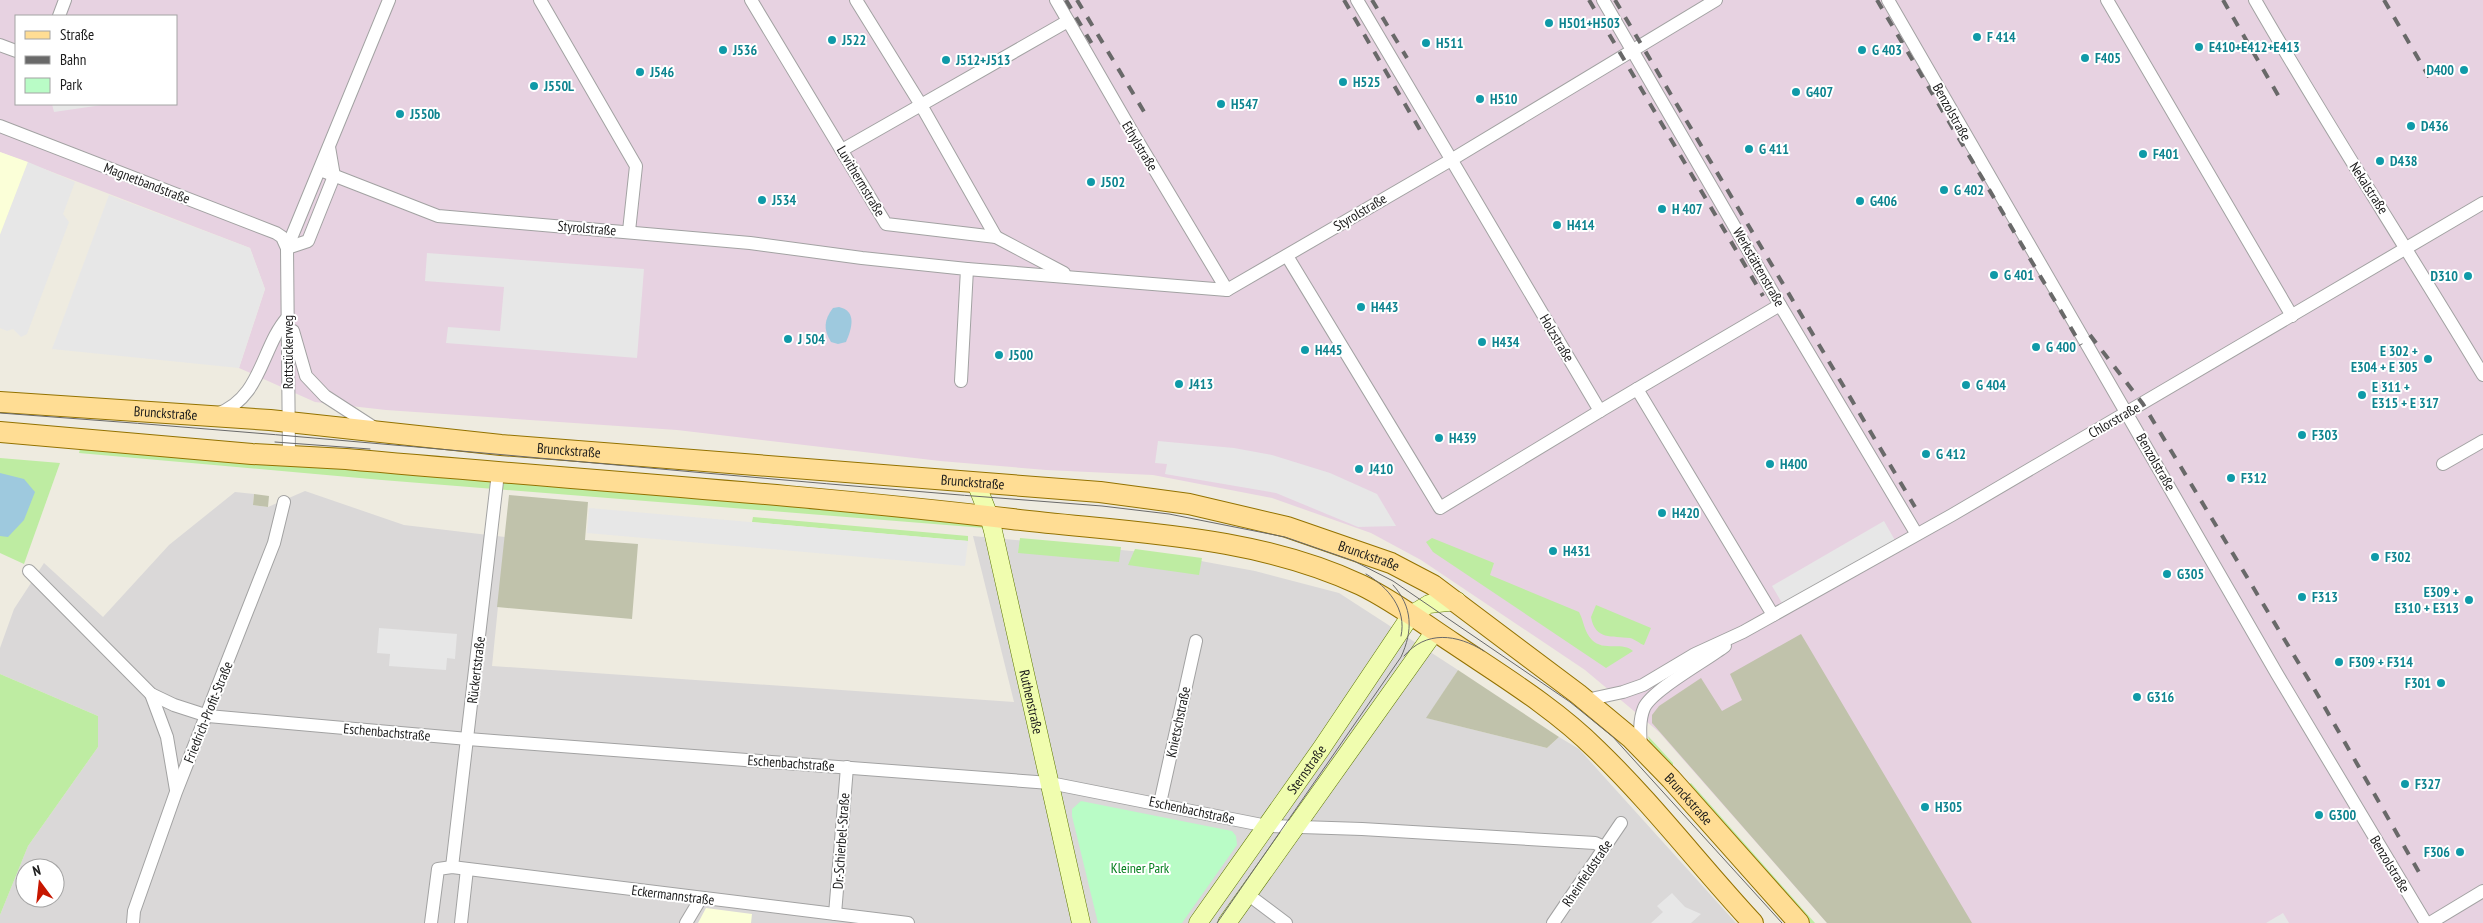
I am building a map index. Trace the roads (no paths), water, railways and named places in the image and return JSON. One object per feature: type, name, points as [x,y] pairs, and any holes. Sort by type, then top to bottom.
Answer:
[{"type":"main road","name":"Brunckstraße","points":[[0,402],[289,422],[501,445],[976,484],[1100,492],[1189,504],[1239,514],[1321,537],[1392,563],[1433,585],[1457,601],[1586,700],[1641,747],[1799,923]]},
{"type":"main road","name":"Brunckstraße","points":[[0,432],[990,516],[1182,535],[1288,557],[1332,572],[1366,588],[1411,615],[1508,680],[1595,747],[1646,801],[1753,923]]},
{"type":"main road","name":"Ruthenstraße","points":[[976,484],[990,516],[1081,923]]},
{"type":"main road","points":[[1411,615],[1429,604],[1457,601]]},
{"type":"main road","name":"Sternstraße","points":[[1198,923],[1267,826],[1411,615]]},
{"type":"main road","name":"Sternstraße","points":[[1227,923],[1435,631]]},
{"type":"street","points":[[59,15],[65,0]]},
{"type":"street","name":"Rottstückerweg","points":[[289,456],[287,248],[388,0]]},
{"type":"street","points":[[540,0],[636,166],[630,231]]},
{"type":"street","name":"Luvithermstraße","points":[[751,0],[886,224],[996,237],[1068,276]]},
{"type":"street","points":[[856,0],[921,105],[996,237]]},
{"type":"street","name":"Ethylstraße","points":[[1056,0],[1227,290]]},
{"type":"street","name":"Holzstraße","points":[[1357,0],[1600,411]]},
{"type":"street","name":"Werkstättenstraße","points":[[1603,0],[1780,305],[1916,534]]},
{"type":"street","name":"Styrolstraße","points":[[1227,290],[1451,160],[1716,0]]},
{"type":"street","name":"Benzolstraße","points":[[1888,0],[2277,674],[2426,923]]},
{"type":"street","points":[[2107,0],[2292,316]]},
{"type":"street","name":"Nekalstraße","points":[[2255,0],[2320,113],[2407,248],[2483,375]]},
{"type":"street","points":[[842,150],[1068,21]]},
{"type":"street","points":[[0,45],[15,52]]},
{"type":"street","name":"Magnetbandstraße","points":[[0,126],[276,233],[282,237],[287,248]]},
{"type":"street","points":[[287,248],[308,241],[334,176],[329,147]]},
{"type":"street","name":"Styrolstraße","points":[[320,170],[438,216],[630,231],[750,243],[862,258],[968,269]]},
{"type":"street","name":"Chlorstraße","points":[[1703,657],[1743,632],[2128,413],[2483,203]]},
{"type":"street","points":[[1287,256],[1440,508],[1637,388],[1780,305]]},
{"type":"street","points":[[960,381],[968,269],[1227,290]]},
{"type":"street","points":[[213,416],[232,407],[251,387],[265,361],[276,332],[288,317]]},
{"type":"street","points":[[288,317],[306,376],[325,396],[382,432]]},
{"type":"street","points":[[1637,388],[1773,615]]},
{"type":"street","points":[[2443,464],[2483,441]]},
{"type":"street","name":"Rückertstraße","points":[[452,867],[498,473]]},
{"type":"street","name":"Friedrich-Profit-Straße","points":[[134,922],[134,911],[176,792],[208,716],[274,543],[284,502]]},
{"type":"street","name":"Eschenbachstraße","points":[[29,571],[151,694],[174,705],[208,716],[1050,783],[1160,803],[1267,826],[1595,843],[1604,847]]},
{"type":"street","name":"Knietschstraße","points":[[1160,803],[1196,641]]},
{"type":"street","points":[[1586,700],[1623,692],[1703,657]]},
{"type":"street","points":[[1641,747],[1641,723],[1645,707],[1655,694],[1703,657]]},
{"type":"street","points":[[151,694],[167,737],[176,792]]},
{"type":"street","name":"Dr.-Schierbel-Straße","points":[[835,914],[847,767]]},
{"type":"street","name":"Rheinfeldstraße","points":[[1553,923],[1621,823]]},
{"type":"street","name":"Eckermannstraße","points":[[431,923],[438,869],[452,867],[908,923]]},
{"type":"street","points":[[460,923],[467,869]]},
{"type":"street","points":[[2430,923],[2483,891]]},
{"type":"street","points":[[1246,894],[1286,923]]},
{"type":"street","points":[[686,923],[701,898]]},
{"type":"water","points":[[839,307],[849,312],[852,321],[846,342],[838,344],[831,342],[826,325],[833,308]]},
{"type":"water","points":[[0,473],[24,479],[35,492],[24,520],[8,537],[0,536]]},
{"type":"tram line","points":[[0,413],[138,423],[827,484],[1102,506],[1169,514],[1285,537],[1354,561],[1393,581],[1570,702],[1613,737],[1782,923]]},
{"type":"tram line","points":[[275,442],[370,449]]},
{"type":"tram line","points":[[1366,574],[1382,585],[1394,600],[1401,617],[1401,636]]},
{"type":"tram line","points":[[1217,923],[1401,657],[1408,638],[1409,620],[1400,593],[1393,585]]},
{"type":"tram line","points":[[1404,656],[1422,642],[1442,637],[1463,641],[1484,651]]},
{"type":"railway","points":[[1066,0],[1092,44]]},
{"type":"railway","points":[[1077,0],[1149,120]]},
{"type":"railway","points":[[1344,0],[1423,135]]},
{"type":"railway","points":[[1372,0],[1407,58]]},
{"type":"railway","points":[[1589,0],[1763,296]]},
{"type":"railway","points":[[1615,0],[1915,507]]},
{"type":"railway","points":[[1877,0],[2081,345]]},
{"type":"railway","points":[[2223,0],[2282,102]]},
{"type":"railway","points":[[2384,0],[2429,77]]},
{"type":"railway","points":[[2090,335],[2143,404],[2316,692],[2420,874]]},
{"type":"place","name":"H501+H503","points":[[1549,23]]},
{"type":"place","name":"F 414","points":[[1977,37]]},
{"type":"place","name":"J522","points":[[832,40]]},
{"type":"place","name":"H511","points":[[1426,43]]},
{"type":"place","name":"E410+E412+E413","points":[[2199,47]]},
{"type":"place","name":"J536","points":[[723,50]]},
{"type":"place","name":"G 403","points":[[1862,50]]},
{"type":"place","name":"F405","points":[[2085,58]]},
{"type":"place","name":"J512+J513","points":[[946,60]]},
{"type":"place","name":"D400","points":[[2464,70]]},
{"type":"place","name":"J546","points":[[640,72]]},
{"type":"place","name":"H525","points":[[1343,82]]},
{"type":"place","name":"J550L","points":[[534,86]]},
{"type":"place","name":"G407","points":[[1796,92]]},
{"type":"place","name":"H510","points":[[1480,99]]},
{"type":"place","name":"H547","points":[[1221,104]]},
{"type":"place","name":"J550b","points":[[400,114]]},
{"type":"place","name":"D436","points":[[2411,126]]},
{"type":"place","name":"G 411","points":[[1749,149]]},
{"type":"place","name":"F401","points":[[2143,154]]},
{"type":"place","name":"D438","points":[[2380,161]]},
{"type":"place","name":"J502","points":[[1091,182]]},
{"type":"place","name":"G 402","points":[[1944,190]]},
{"type":"place","name":"J534","points":[[762,200]]},
{"type":"place","name":"G406","points":[[1860,201]]},
{"type":"place","name":"H 407","points":[[1662,209]]},
{"type":"place","name":"H414","points":[[1557,225]]},
{"type":"place","name":"G 401","points":[[1994,275]]},
{"type":"place","name":"D310","points":[[2468,276]]},
{"type":"place","name":"H443","points":[[1361,307]]},
{"type":"place","name":"J 504","points":[[788,339]]},
{"type":"place","name":"H434","points":[[1482,342]]},
{"type":"place","name":"G 400","points":[[2036,347]]},
{"type":"place","name":"H445","points":[[1305,350]]},
{"type":"place","name":"J500","points":[[999,355]]},
{"type":"place","name":"E 302 + E304 + E 305","points":[[2428,359]]},
{"type":"place","name":"J413","points":[[1179,384]]},
{"type":"place","name":"G 404","points":[[1966,385]]},
{"type":"place","name":"E 311 + E315 + E 317","points":[[2362,395]]},
{"type":"place","name":"F303","points":[[2302,435]]},
{"type":"place","name":"H439","points":[[1439,438]]},
{"type":"place","name":"G 412","points":[[1926,454]]},
{"type":"place","name":"H400","points":[[1770,464]]},
{"type":"place","name":"J410","points":[[1359,469]]},
{"type":"place","name":"F312","points":[[2231,478]]},
{"type":"place","name":"H420","points":[[1662,513]]},
{"type":"place","name":"H431","points":[[1553,551]]},
{"type":"place","name":"F302","points":[[2375,557]]},
{"type":"place","name":"G305","points":[[2167,574]]},
{"type":"place","name":"F313","points":[[2302,597]]},
{"type":"place","name":"E309 + E310 + E313","points":[[2469,600]]},
{"type":"place","name":"F309 + F314","points":[[2339,662]]},
{"type":"place","name":"F301","points":[[2441,683]]},
{"type":"place","name":"G316","points":[[2137,697]]},
{"type":"place","name":"F327","points":[[2405,784]]},
{"type":"place","name":"H305","points":[[1925,807]]},
{"type":"place","name":"G300","points":[[2319,815]]},
{"type":"place","name":"F306","points":[[2460,852]]},
{"type":"park label","name":"Kleiner Park","points":[[1140,868]]}]
